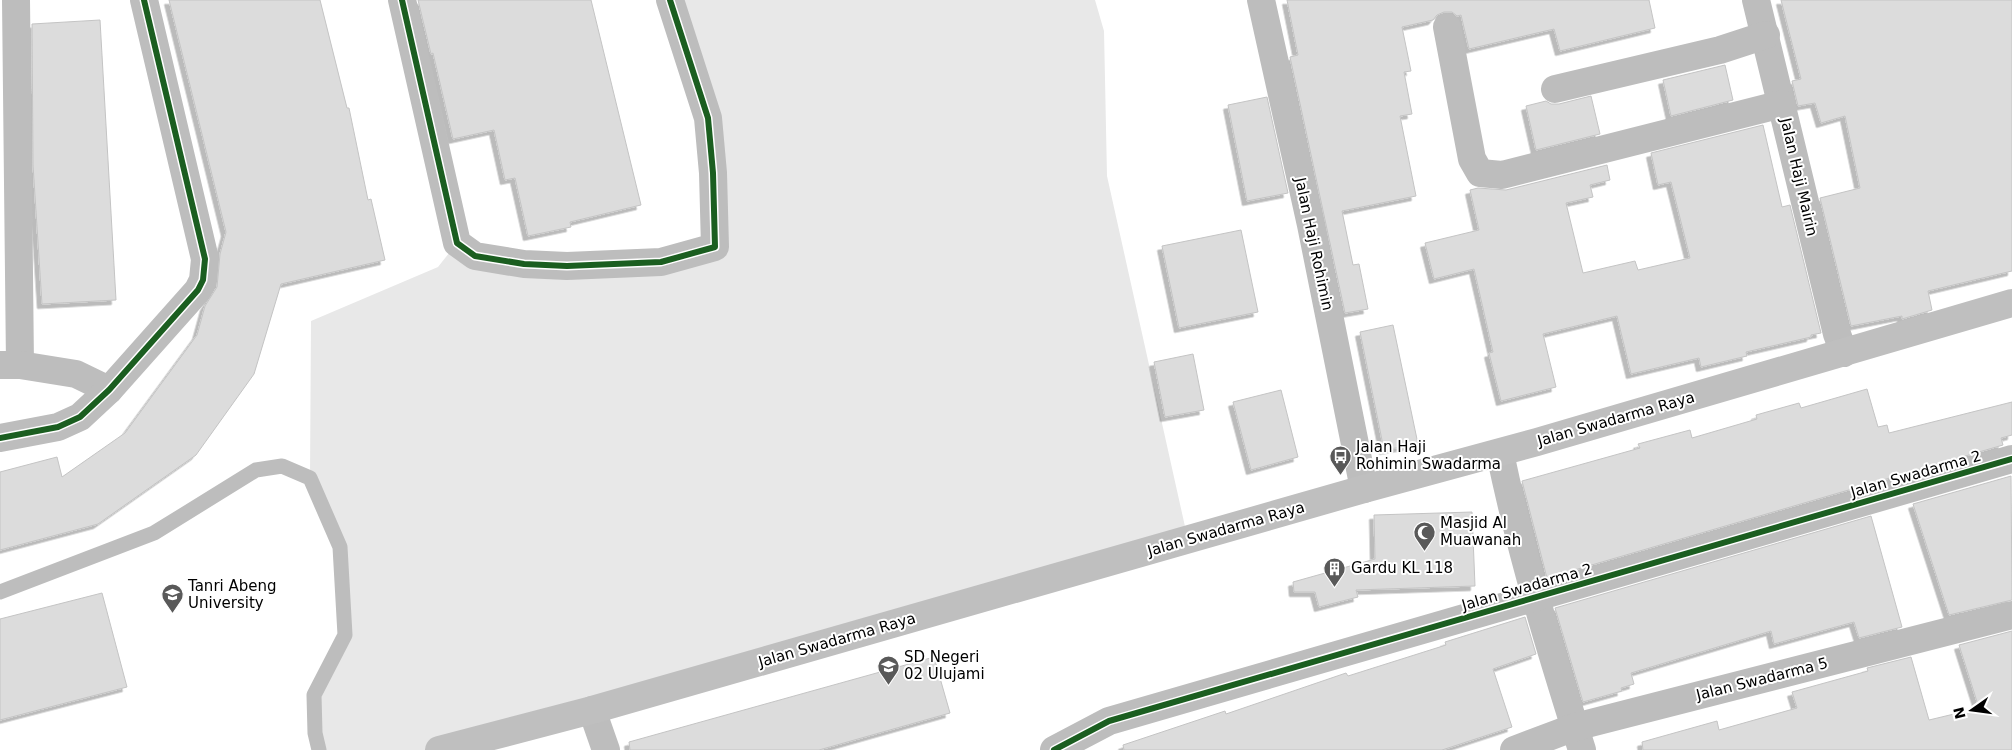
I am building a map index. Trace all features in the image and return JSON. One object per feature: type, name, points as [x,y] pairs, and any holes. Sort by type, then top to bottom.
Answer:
[{"type":"main road","name":"Jalan Swadarma Raya","points":[[439,750],[592,710],[1500,452],[2012,303]]},
{"type":"street","points":[[16,0],[10,365],[76,374],[109,390]]},
{"type":"street","points":[[0,438],[58,427],[80,417],[109,390],[198,290],[203,280],[205,259],[144,0]]},
{"type":"street","points":[[402,0],[457,243],[475,256],[524,264],[567,266],[661,262],[715,247],[714,173],[708,118],[670,0]]},
{"type":"street","name":"Jalan Haji Rohimin","points":[[1261,0],[1311,225],[1364,490]]},
{"type":"street","name":"Jalan Haji Mairin","points":[[1756,0],[1837,334],[1844,353]]},
{"type":"street","points":[[1447,27],[1472,159],[1480,173],[1502,175],[1782,104]]},
{"type":"street","points":[[1556,88],[1720,50],[1766,36]]},
{"type":"street","points":[[1500,452],[1510,501],[1536,598],[1579,738]]},
{"type":"street","name":"Jalan Swadarma 2","points":[[1054,750],[1109,722],[2012,459]]},
{"type":"street","name":"Jalan Swadarma 5","points":[[1514,750],[1579,738],[2012,615]]},
{"type":"street","points":[[592,710],[606,750]]},
{"type":"lane","points":[[0,592],[154,533],[256,470],[282,466],[310,478],[340,548],[345,635],[314,695],[315,732],[319,750]]},
{"type":"shaded area","points":[[670,0],[1095,0],[1104,31],[1107,176],[1188,540],[434,750],[319,750],[314,695],[345,635],[340,547],[310,477],[311,321],[438,267],[457,243],[524,264],[717,246],[713,173]]},
{"type":"building","points":[[169,0],[320,0],[347,108],[349,108],[368,200],[371,199],[385,260],[281,284],[254,374],[196,455],[98,524],[0,550],[0,472],[57,457],[62,477],[125,433],[197,335],[205,306],[217,287],[220,254],[226,232]]},
{"type":"building","points":[[418,0],[591,0],[641,205],[570,222],[571,227],[528,236],[515,178],[505,180],[494,130],[453,139],[433,53],[431,54]]},
{"type":"building","points":[[1287,0],[1649,0],[1655,28],[1560,51],[1554,29],[1469,49],[1461,15],[1457,16],[1452,12],[1444,12],[1437,15],[1433,20],[1402,27],[1411,71],[1404,72],[1412,114],[1400,116],[1416,196],[1342,211],[1353,265],[1359,264],[1368,309],[1345,313],[1290,57],[1298,55]]},
{"type":"building","points":[[1781,0],[2012,0],[2012,271],[1928,291],[1932,310],[1902,319],[1902,316],[1851,326],[1820,198],[1860,188],[1845,116],[1821,123],[1815,103],[1798,106],[1792,81],[1801,79]]},
{"type":"building","points":[[100,20],[116,300],[42,304],[33,165],[32,24]]},
{"type":"building","points":[[1725,65],[1733,100],[1671,116],[1663,80]]},
{"type":"building","points":[[1591,96],[1600,134],[1536,150],[1526,106],[1546,101],[1551,104],[1559,104]]},
{"type":"building","points":[[1267,97],[1288,193],[1247,201],[1228,105]]},
{"type":"building","points":[[1763,125],[1782,207],[1790,205],[1821,333],[1746,352],[1747,356],[1701,367],[1699,358],[1631,374],[1617,316],[1543,334],[1556,387],[1501,401],[1489,353],[1493,352],[1474,269],[1434,279],[1425,243],[1479,230],[1470,190],[1478,188],[1506,190],[1607,165],[1610,180],[1590,185],[1593,197],[1566,203],[1583,273],[1635,261],[1638,270],[1690,258],[1671,182],[1658,185],[1651,153]]},
{"type":"building","points":[[1241,230],[1258,312],[1179,328],[1162,246]]},
{"type":"building","points":[[1393,325],[1418,444],[1384,450],[1360,332]]},
{"type":"building","points":[[1193,354],[1204,410],[1165,417],[1154,362]]},
{"type":"building","points":[[1867,389],[1878,427],[1887,425],[1889,433],[2012,402],[2012,435],[2001,438],[2003,445],[1547,578],[1522,481],[1640,448],[1638,444],[1690,430],[1692,438],[1757,419],[1756,415],[1799,403],[1801,408]]},
{"type":"building","points":[[1281,390],[1298,457],[1251,470],[1233,402]]},
{"type":"building","points":[[2011,476],[2012,600],[1949,615],[1913,504]]},
{"type":"building","name":"Masjid Al Muawanah","points":[[1472,512],[1475,586],[1356,590],[1358,597],[1319,607],[1315,592],[1294,592],[1293,582],[1375,559],[1374,515]]},
{"type":"building","points":[[1871,516],[1902,627],[1859,638],[1854,622],[1774,644],[1771,631],[1631,673],[1634,684],[1621,688],[1622,691],[1583,702],[1555,608]]},
{"type":"building","points":[[102,593],[127,687],[0,720],[0,619]]},
{"type":"building","points":[[1525,617],[1536,654],[1493,669],[1512,727],[1442,750],[1124,750],[1123,745],[1225,711],[1226,714],[1346,673],[1348,676],[1446,645],[1445,642]]},
{"type":"building","points":[[2012,631],[2012,750],[1643,750],[1642,742],[1717,721],[1719,730],[1797,708],[1792,692],[1868,671],[1867,668],[1911,657],[1929,720],[1979,708],[1959,645]]},
{"type":"building","name":"SD Negeri 02 Ulujami","points":[[934,657],[950,713],[819,750],[630,750],[629,742]]},
{"type":"cycle path","points":[[0,438],[58,427],[80,417],[109,390],[198,290],[203,280],[205,259],[144,0]]},
{"type":"cycle path","points":[[402,0],[457,243],[475,256],[524,264],[567,266],[661,262],[715,247],[713,173],[708,118],[670,0]]},
{"type":"cycle path","points":[[1054,750],[1109,721],[2012,459]]},
{"type":"place","name":"Jalan Haji Rohimin Swadarma","points":[[1340,475]]},
{"type":"place","name":"Masjid Al Muawanah","points":[[1424,551]]},
{"type":"place","name":"Gardu KL 118","points":[[1335,587]]},
{"type":"place","name":"Tanri Abeng University","points":[[172,614]]},
{"type":"place","name":"SD Negeri 02 Ulujami","points":[[888,685]]}]
